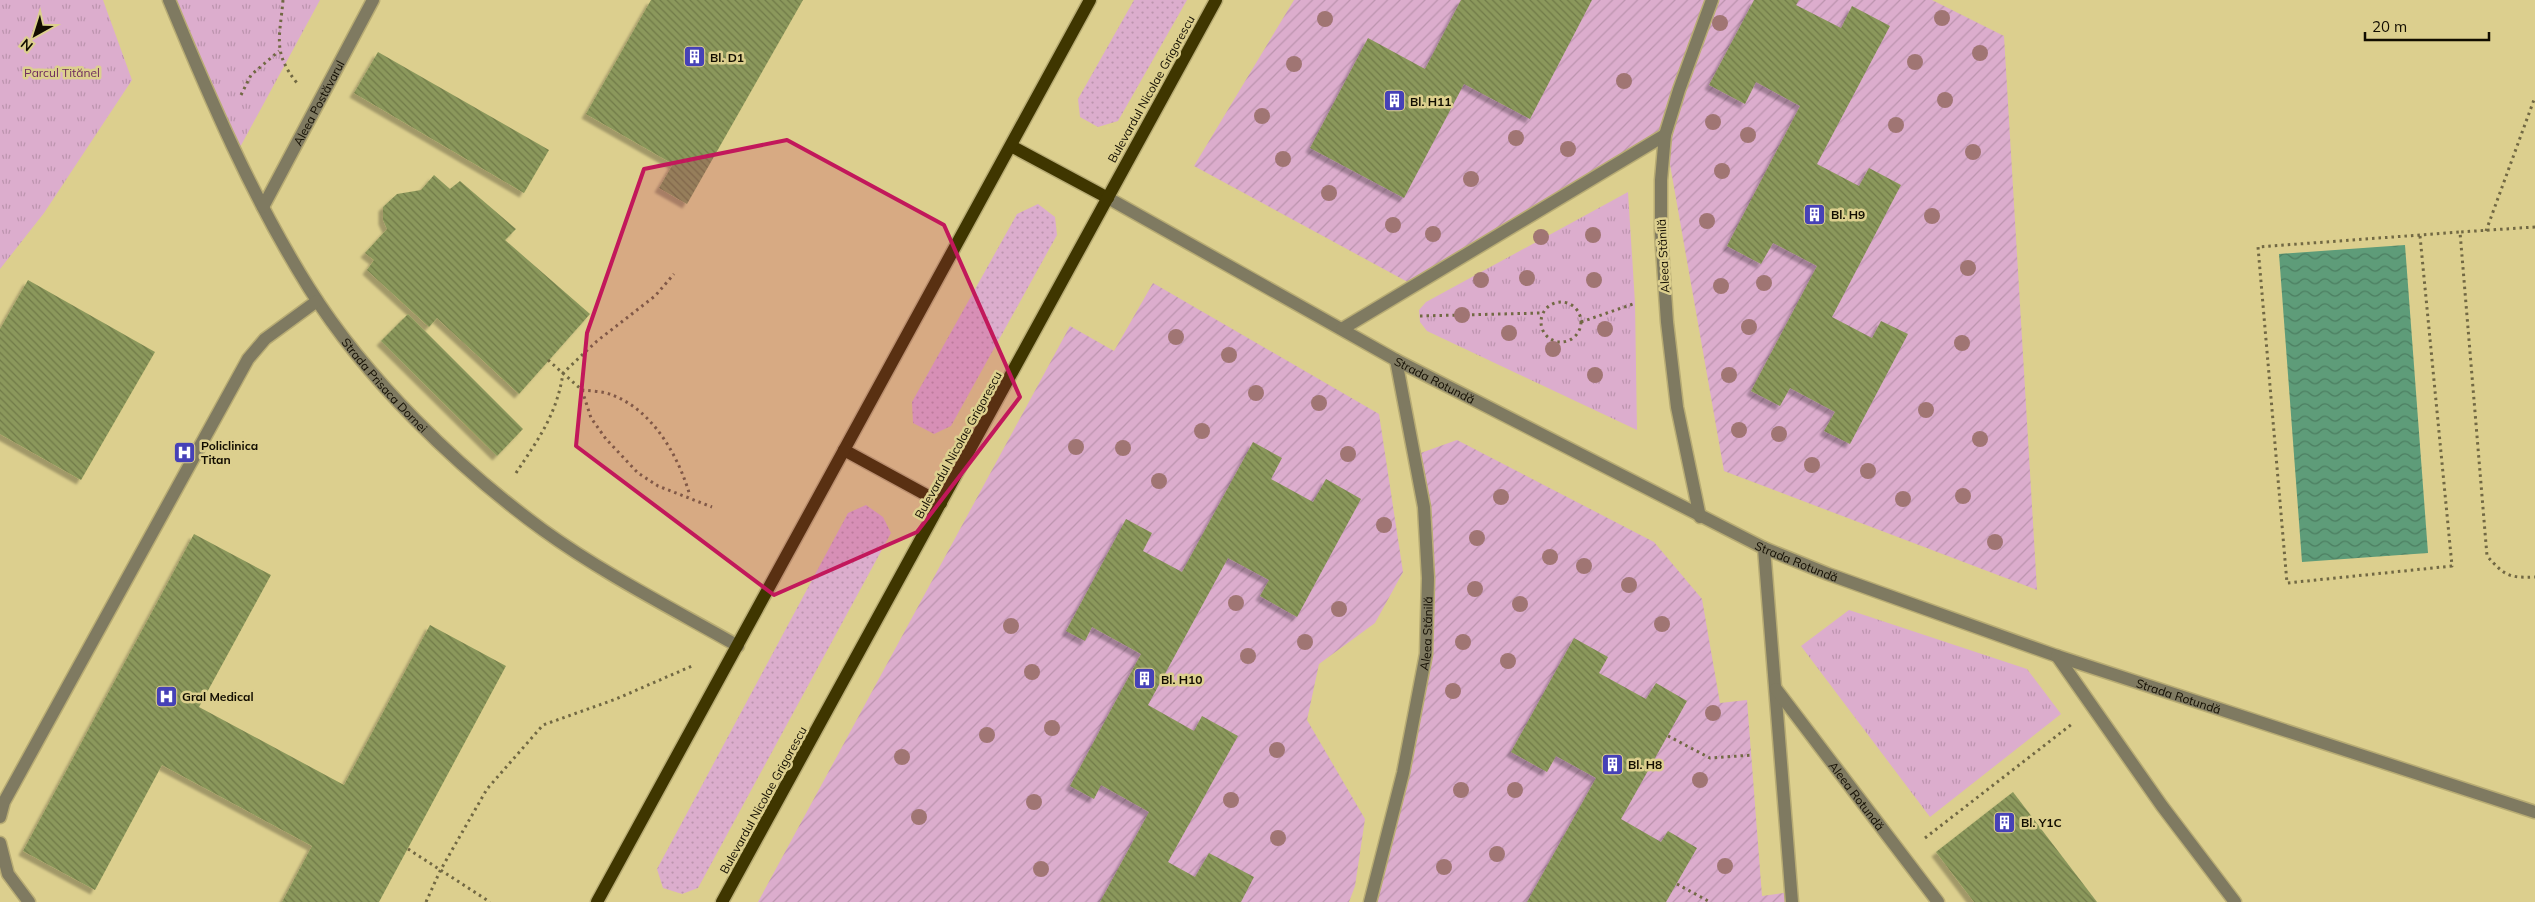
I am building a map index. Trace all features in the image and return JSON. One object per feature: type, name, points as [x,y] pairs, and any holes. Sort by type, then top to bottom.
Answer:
[{"type":"main road","points":[[597,902],[1090,0]]},
{"type":"main road","name":"Bulevardul Nicolae Grigorescu","points":[[722,902],[1216,0]]},
{"type":"main road","points":[[1011,146],[1108,198]]},
{"type":"main road","points":[[844,450],[941,503]]},
{"type":"street","name":"Strada Prisaca Dornei","points":[[169,0],[216,114],[262,207],[317,301],[370,371],[450,454],[499,495],[581,556],[738,646]]},
{"type":"street","name":"Aleea Postăvarul","points":[[262,207],[373,0]]},
{"type":"street","name":"Aleea Stănilă","points":[[1700,517],[1677,407],[1665,292],[1661,233],[1661,180],[1665,135],[1679,90],[1712,0]]},
{"type":"street","points":[[1342,330],[1665,135]]},
{"type":"street","name":"Strada Rotundă","points":[[1108,198],[1396,360],[1700,517],[1764,548],[1828,574],[2057,656],[2535,812]]},
{"type":"street","points":[[0,817],[9,793],[248,359],[265,339],[317,301]]},
{"type":"street","name":"Aleea Stănilă","points":[[1370,902],[1403,773],[1426,654],[1428,578],[1424,507],[1396,360]]},
{"type":"street","points":[[1764,548],[1792,902]]},
{"type":"street","points":[[2057,656],[2162,806],[2235,902]]},
{"type":"street","name":"Aleea Rotundă","points":[[1775,689],[1938,902]]},
{"type":"street","points":[[0,842],[8,874],[30,902]]},
{"type":"path","points":[[283,0],[279,51],[284,67],[316,107]]},
{"type":"path","points":[[240,97],[251,75],[279,51]]},
{"type":"path","points":[[2486,231],[2535,97]]},
{"type":"path","points":[[2420,236],[2452,566],[2287,583],[2258,247],[2535,227]]},
{"type":"path","points":[[2460,232],[2487,556],[2498,569],[2511,578],[2535,577]]},
{"type":"path","points":[[499,495],[551,418],[560,396],[562,373],[597,341],[655,296],[674,274]]},
{"type":"path","points":[[1582,322],[1665,292]]},
{"type":"path","points":[[1395,298],[1420,316],[1542,313]]},
{"type":"path","points":[[1565,302],[1577,309],[1582,322],[1577,334],[1567,342],[1560,343],[1548,338],[1544,333],[1540,320],[1542,313],[1551,304],[1565,302]]},
{"type":"path","points":[[548,360],[582,390],[591,418],[606,439],[638,473],[658,486],[691,497],[712,507]]},
{"type":"path","points":[[582,390],[611,394],[626,401],[652,424],[670,446],[683,470],[691,497]]},
{"type":"path","points":[[426,902],[440,871],[487,789],[543,725],[616,699],[695,665]]},
{"type":"path","points":[[1902,855],[2094,708]]},
{"type":"path","points":[[1668,736],[1710,758],[1781,752]]},
{"type":"path","points":[[408,849],[490,902]]},
{"type":"path","points":[[1677,884],[1710,902]]},
{"type":"highlighted area","points":[[787,140],[944,225],[1020,397],[917,532],[774,595],[576,446],[587,333],[644,169]]},
{"type":"green space","name":"Parcul Titănel","points":[[0,0],[103,0],[132,80],[44,213],[0,269]]},
{"type":"green space","points":[[171,0],[320,0],[239,149]]},
{"type":"green space","points":[[1134,0],[1187,0],[1118,121],[1098,127],[1080,117],[1078,99]]},
{"type":"green space","points":[[1294,0],[1932,0],[2004,36],[2037,590],[1724,471],[1665,136],[1415,286],[1194,166]]},
{"type":"green space","points":[[1628,192],[1635,303],[1637,430],[1427,331],[1420,322],[1419,310],[1426,302]]},
{"type":"green space","points":[[1038,204],[1055,217],[1057,235],[951,426],[934,434],[913,423],[912,402],[1017,214]]},
{"type":"green space","points":[[1153,283],[1379,414],[1403,572],[1375,623],[1319,664],[1307,720],[1365,819],[1355,886],[1349,902],[758,902],[1070,326],[1114,351]]},
{"type":"green space","points":[[1457,440],[1654,542],[1702,599],[1720,703],[1747,700],[1762,896],[1791,892],[1792,902],[1368,902],[1416,712],[1428,578],[1415,455]]},
{"type":"green space","points":[[866,505],[883,517],[891,533],[698,888],[682,894],[663,888],[657,869],[848,513]]},
{"type":"green space","points":[[1849,610],[2027,669],[2061,714],[1930,817],[1801,646]]},
{"type":"water","points":[[2405,245],[2428,553],[2302,562],[2279,254]]},
{"type":"building","name":"Bl. D1","points":[[651,0],[803,0],[687,204],[659,188],[673,164],[586,114]]},
{"type":"building","name":"Bl. H11","points":[[1461,0],[1592,0],[1530,119],[1464,84],[1404,198],[1310,148],[1368,38],[1425,69]]},
{"type":"building","name":"Bl. H9","points":[[1754,0],[1799,0],[1796,5],[1841,28],[1852,6],[1890,26],[1817,164],[1859,186],[1869,168],[1901,185],[1832,317],[1872,338],[1881,321],[1908,334],[1850,444],[1824,431],[1835,412],[1790,388],[1780,406],[1751,391],[1817,266],[1773,243],[1761,264],[1727,246],[1800,106],[1756,82],[1745,104],[1709,85]]},
{"type":"building","points":[[378,52],[549,150],[524,193],[354,93]]},
{"type":"building","points":[[434,175],[450,189],[460,181],[516,229],[505,240],[590,314],[519,394],[437,318],[429,327],[367,270],[374,260],[365,253],[387,229],[383,220],[383,207],[397,194],[421,190]]},
{"type":"building","points":[[28,280],[155,352],[81,480],[0,434],[0,329]]},
{"type":"building","points":[[408,314],[523,429],[497,456],[381,341]]},
{"type":"building","name":"Bl. H10","points":[[1253,442],[1282,458],[1271,479],[1313,502],[1326,479],[1361,499],[1297,617],[1260,596],[1269,580],[1228,558],[1148,705],[1194,731],[1202,716],[1238,736],[1168,862],[1195,877],[1209,853],[1254,877],[1241,902],[1100,902],[1149,812],[1101,785],[1094,799],[1070,786],[1141,654],[1092,627],[1085,641],[1066,631],[1126,519],[1152,533],[1143,551],[1182,572]]},
{"type":"building","points":[[194,534],[271,575],[199,707],[344,785],[430,625],[506,666],[379,902],[282,902],[312,846],[162,765],[95,890],[23,851]]},
{"type":"building","name":"Bl. H8","points":[[1574,638],[1608,657],[1599,673],[1646,699],[1656,683],[1687,701],[1621,819],[1661,842],[1668,831],[1697,848],[1666,902],[1527,902],[1596,778],[1556,756],[1547,772],[1511,752]]},
{"type":"building","name":"Bl. Y1C","points":[[2013,792],[2097,902],[1974,902],[1936,852]]},
{"type":"place","name":"Bl. D1","points":[[694,57]]},
{"type":"place","name":"Bl. H11","points":[[1394,101]]},
{"type":"place","name":"Bl. H9","points":[[1815,214]]},
{"type":"place","name":"Policlinica Titan","points":[[185,452]]},
{"type":"place","name":"Bl. H10","points":[[1145,679]]},
{"type":"place","name":"Gral Medical","points":[[166,696]]},
{"type":"place","name":"Bl. H8","points":[[1612,764]]},
{"type":"place","name":"Bl. Y1C","points":[[2005,822]]}]
